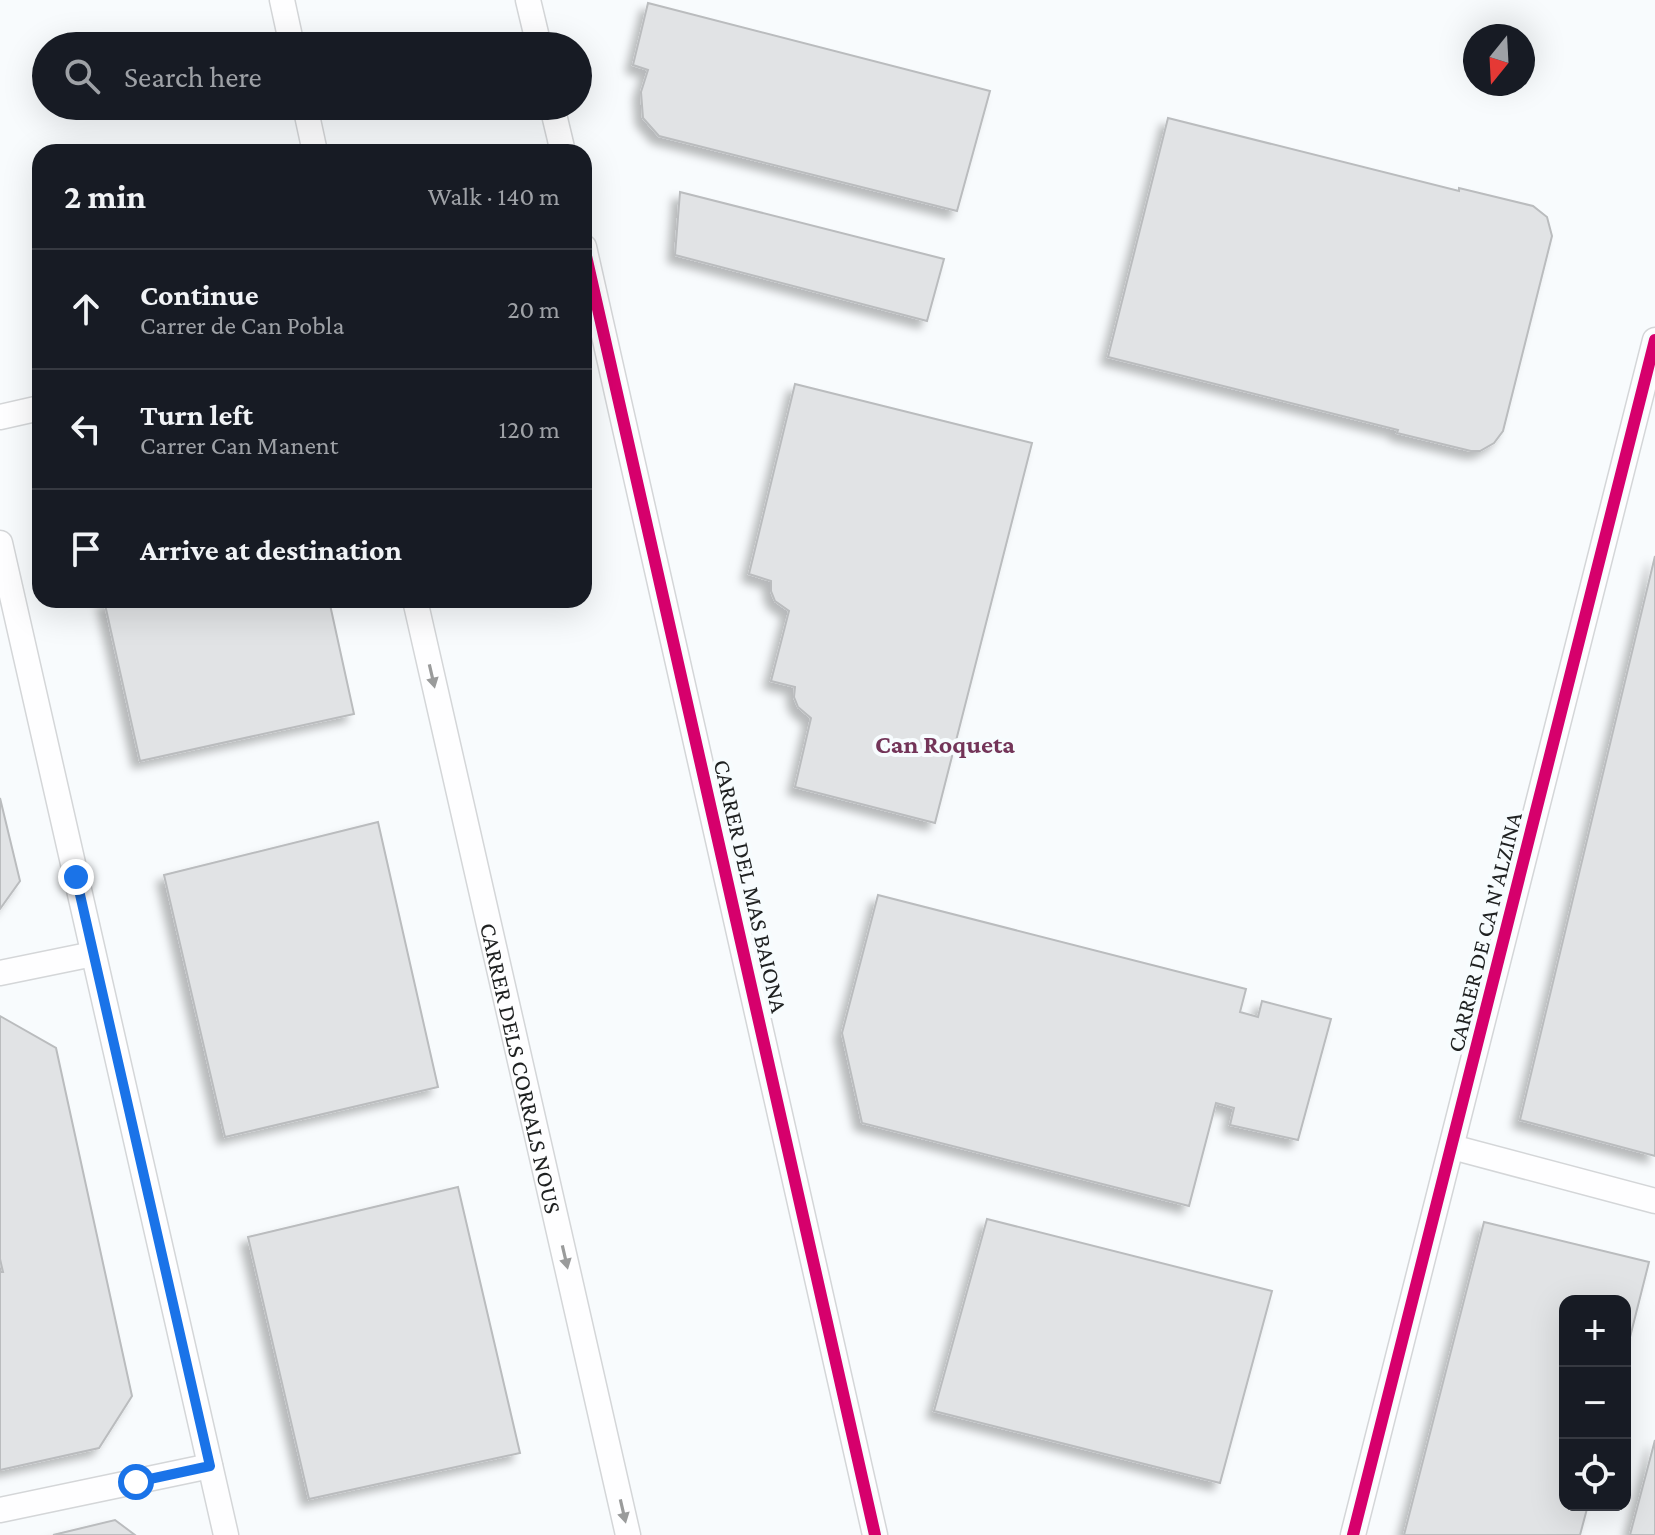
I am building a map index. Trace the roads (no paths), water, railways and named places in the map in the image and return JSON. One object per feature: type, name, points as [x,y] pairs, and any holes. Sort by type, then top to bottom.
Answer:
[{"type":"street","points":[[282,0],[289,32]]},
{"type":"street","points":[[528,0],[536,32]]},
{"type":"street","points":[[308,120],[313,144]]},
{"type":"street","points":[[555,120],[561,144]]},
{"type":"street","name":"CARRER DEL MAS BAIONA","points":[[592,282],[875,1535]]},
{"type":"street","name":"CARRER DE CA N'ALZINA","points":[[1353,1535],[1654,351]]},
{"type":"street","points":[[0,417],[32,410]]},
{"type":"street","points":[[0,543],[226,1535]]},
{"type":"street","name":"CARRER DELS CORRALS NOUS","points":[[417,608],[628,1535]]},
{"type":"street","points":[[0,973],[93,954]]},
{"type":"street","points":[[1452,1147],[1655,1201]]},
{"type":"street","points":[[0,1510],[210,1466]]},
{"type":"district","name":"Can Roqueta","points":[[945,744]]}]
